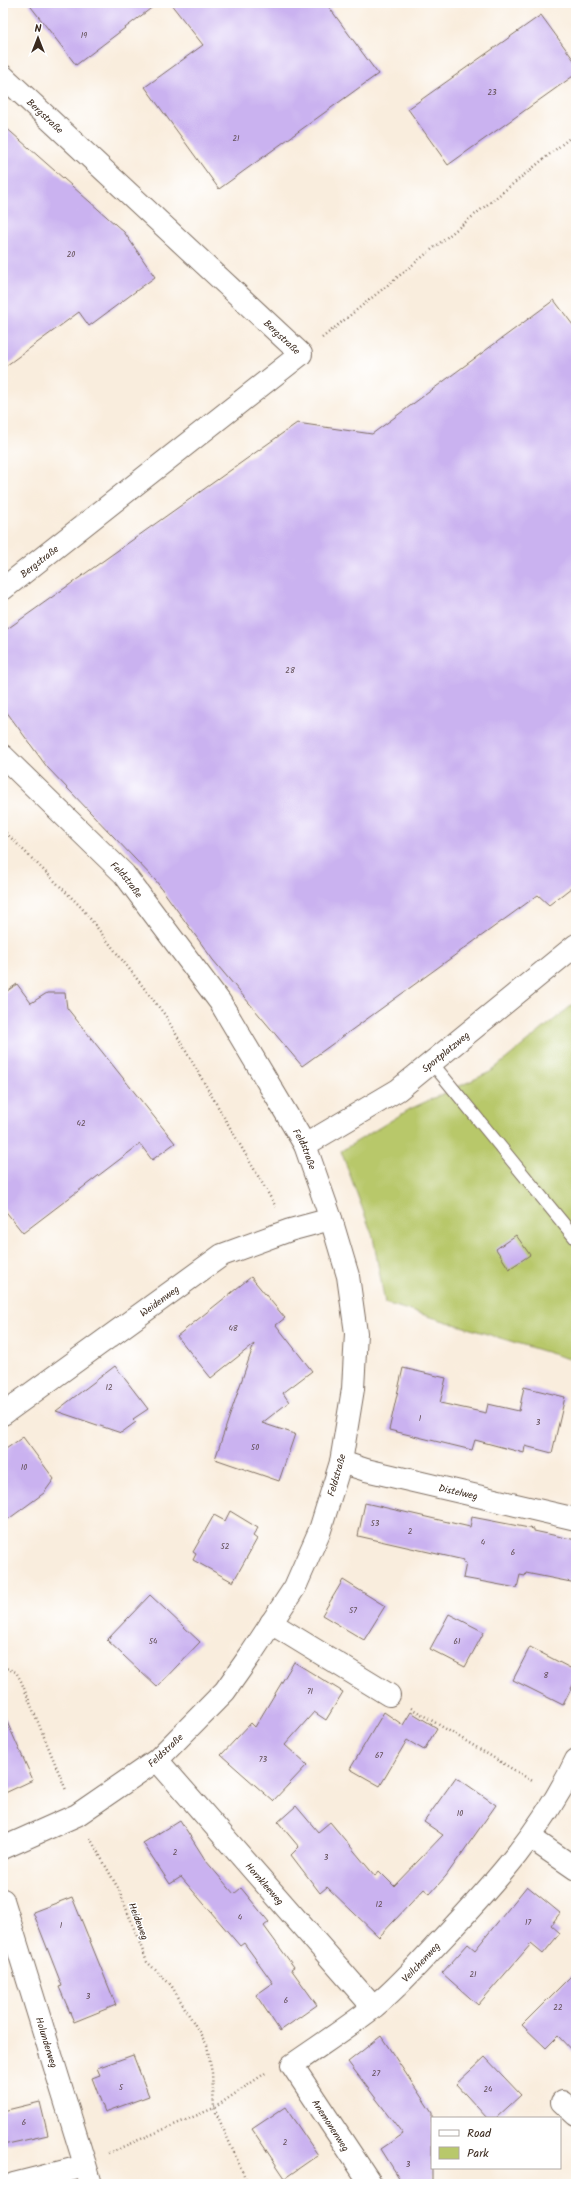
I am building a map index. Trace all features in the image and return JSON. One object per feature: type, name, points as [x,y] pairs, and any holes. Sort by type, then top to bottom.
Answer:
[{"type":"street","name":"Bergstraße","points":[[3,76],[301,354],[3,589]]},
{"type":"street","name":"Feldstraße","points":[[3,756],[124,874],[220,1002],[305,1145],[331,1219],[348,1276],[356,1333],[353,1389],[341,1462],[320,1530],[295,1587],[225,1691],[157,1760],[77,1815],[3,1848]]},
{"type":"street","name":"Sportplatzweg","points":[[305,1145],[398,1090],[576,945]]},
{"type":"street","name":"Weidenweg","points":[[3,1414],[222,1255],[290,1230],[331,1219]]},
{"type":"street","name":"Distelweg","points":[[341,1462],[366,1470],[576,1519]]},
{"type":"street","points":[[271,1623],[389,1695]]},
{"type":"street","name":"Hornkleeweg","points":[[157,1760],[373,2007]]},
{"type":"street","name":"Veilchenweg","points":[[292,2065],[373,2007],[397,1987],[479,1900],[531,1838],[576,1760]]},
{"type":"street","points":[[531,1838],[576,1869]]},
{"type":"street","name":"Holunderweg","points":[[3,1900],[88,2175]]},
{"type":"street","name":"Anemonenweg","points":[[292,2065],[371,2184]]},
{"type":"street","points":[[14,2184],[55,2175],[88,2175]]},
{"type":"lane","points":[[432,1063],[576,1239]]},
{"type":"path","points":[[301,354],[576,133]]},
{"type":"path","points":[[3,830],[81,907],[165,1015],[290,1230]]},
{"type":"path","name":"Heideweg","points":[[3,1667],[16,1672],[22,1681],[77,1815],[119,1890],[147,1962],[171,1985],[207,2045],[212,2073],[214,2108],[248,2184]]},
{"type":"path","points":[[389,1695],[556,1796]]},
{"type":"path","points":[[88,2175],[108,2153],[214,2108],[280,2063],[292,2065]]},
{"type":"green space","points":[[576,1002],[576,1361],[385,1303],[373,1237],[341,1151],[410,1109],[490,1072]]},
{"type":"building","points":[[28,3],[158,3],[76,65]]},
{"type":"building","points":[[170,3],[326,3],[378,74],[219,189],[145,87],[203,45]]},
{"type":"building","points":[[541,15],[576,63],[576,74],[448,165],[408,109]]},
{"type":"building","points":[[3,125],[124,232],[155,277],[89,326],[79,312],[3,368]]},
{"type":"building","points":[[554,300],[576,329],[576,884],[549,905],[538,895],[302,1066],[213,960],[156,881],[47,767],[3,707],[3,632],[297,423],[372,434]]},
{"type":"building","points":[[17,984],[31,1003],[47,993],[65,993],[67,1008],[175,1143],[152,1160],[140,1144],[23,1233],[3,1208],[3,994]]},
{"type":"building","points":[[516,1235],[530,1255],[509,1269],[496,1249]]},
{"type":"building","points":[[251,1277],[285,1318],[276,1325],[312,1371],[283,1393],[289,1402],[262,1423],[295,1434],[279,1481],[215,1459],[254,1344],[211,1378],[177,1336]]},
{"type":"building","points":[[115,1366],[148,1409],[133,1419],[136,1422],[121,1433],[56,1411]]},
{"type":"building","points":[[403,1368],[446,1378],[440,1403],[486,1413],[488,1404],[519,1411],[524,1387],[565,1397],[552,1453],[525,1446],[524,1453],[475,1440],[472,1450],[389,1430]]},
{"type":"building","points":[[23,1437],[54,1479],[44,1493],[3,1523],[3,1451]]},
{"type":"building","points":[[365,1503],[470,1527],[472,1517],[534,1529],[534,1531],[576,1540],[576,1583],[526,1573],[525,1576],[520,1575],[517,1588],[463,1578],[466,1563],[463,1562],[464,1560],[358,1536]]},
{"type":"building","points":[[230,1511],[258,1528],[253,1536],[257,1539],[233,1582],[193,1560],[196,1554],[193,1552],[214,1515],[225,1521]]},
{"type":"building","points":[[343,1580],[385,1606],[364,1640],[322,1615]]},
{"type":"building","points":[[150,1595],[200,1642],[157,1687],[107,1640]]},
{"type":"building","points":[[449,1614],[484,1632],[465,1667],[430,1649]]},
{"type":"building","points":[[530,1647],[576,1671],[576,1679],[563,1705],[513,1680]]},
{"type":"building","points":[[294,1662],[343,1692],[326,1720],[314,1712],[285,1745],[307,1765],[273,1801],[221,1755],[251,1723],[255,1727]]},
{"type":"building","points":[[384,1712],[403,1725],[411,1712],[437,1728],[424,1750],[407,1740],[380,1786],[350,1769]]},
{"type":"building","points":[[3,1713],[33,1780],[3,1794]]},
{"type":"building","points":[[456,1777],[496,1805],[446,1876],[430,1894],[424,1889],[379,1937],[327,1887],[320,1893],[291,1855],[299,1847],[278,1822],[296,1806],[318,1832],[330,1822],[375,1876],[379,1871],[394,1886],[443,1835],[424,1822]]},
{"type":"building","points":[[180,1820],[206,1861],[234,1894],[241,1888],[269,1922],[264,1926],[294,1967],[291,1969],[317,2005],[280,2031],[256,1995],[273,1983],[244,1943],[240,1946],[181,1877],[170,1884],[143,1843]]},
{"type":"building","points":[[527,1886],[560,1913],[551,1925],[560,1933],[543,1954],[531,1944],[478,2005],[442,1973],[468,1944],[475,1950]]},
{"type":"building","points":[[72,1897],[116,2005],[74,2022],[59,1987],[62,1986],[33,1912]]},
{"type":"building","points":[[576,1971],[576,2055],[558,2036],[546,2048],[522,2025]]},
{"type":"building","points":[[381,2036],[432,2113],[432,2184],[403,2184],[381,2149],[403,2134],[348,2062]]},
{"type":"building","points":[[133,2055],[149,2096],[105,2112],[92,2078],[100,2075],[97,2068]]},
{"type":"building","points":[[485,2057],[521,2095],[497,2117],[486,2117],[456,2084]]},
{"type":"building","points":[[40,2102],[48,2135],[3,2145],[3,2111]]},
{"type":"building","points":[[285,2107],[318,2155],[285,2178],[252,2129]]}]
